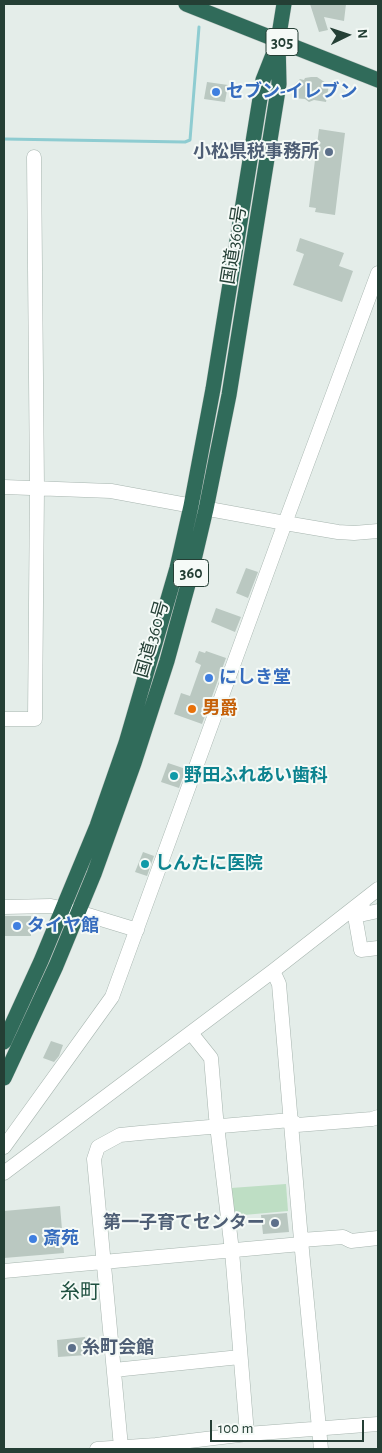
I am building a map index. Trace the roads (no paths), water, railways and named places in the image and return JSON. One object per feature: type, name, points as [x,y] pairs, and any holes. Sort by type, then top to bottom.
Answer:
[{"type":"highway","name":"305","points":[[186,4],[378,80]]},
{"type":"highway","name":"国道360号","points":[[4,1042],[71,910],[94,874],[137,754],[184,599],[199,508],[229,395],[279,84],[278,41],[284,4]]},
{"type":"highway","name":"国道360号","points":[[4,1078],[56,966],[71,910]]},
{"type":"street","points":[[4,719],[35,719],[37,488],[34,157]]},
{"type":"street","points":[[4,1147],[112,997],[284,523],[378,273]]},
{"type":"street","points":[[4,487],[110,491],[284,523],[354,533],[378,531]]},
{"type":"street","points":[[4,1173],[273,971],[378,889]]},
{"type":"street","points":[[364,900],[355,916],[361,950],[378,948]]},
{"type":"street","points":[[4,907],[51,906],[71,910],[137,930]]},
{"type":"street","points":[[355,916],[378,911]]},
{"type":"street","points":[[273,971],[279,984],[321,1449]]},
{"type":"street","points":[[191,1033],[211,1058],[232,1250],[247,1434]]},
{"type":"street","points":[[121,1447],[94,1159],[98,1146],[120,1135],[291,1120],[297,1125],[378,1117]]},
{"type":"street","points":[[4,1271],[105,1263],[343,1237],[350,1241],[378,1238]]},
{"type":"street","points":[[114,1370],[240,1357]]},
{"type":"street","points":[[97,1449],[156,1447],[247,1434],[378,1424]]},
{"type":"waterway","points":[[4,139],[185,142],[190,140],[199,27]]},
{"type":"place","name":"セブン-イレブン","points":[[216,92]]},
{"type":"place","name":"小松県税事務所","points":[[329,152]]},
{"type":"place","name":"にしき堂","points":[[209,678]]},
{"type":"place","name":"男爵","points":[[192,709]]},
{"type":"place","name":"野田ふれあい歯科","points":[[174,776]]},
{"type":"place","name":"しんたに医院","points":[[145,864]]},
{"type":"place","name":"タイヤ館","points":[[17,926]]},
{"type":"place","name":"第一子育てセンター","points":[[275,1223]]},
{"type":"place","name":"斎苑","points":[[33,1239]]},
{"type":"place","name":"糸町会館","points":[[72,1348]]},
{"type":"district","name":"糸町","points":[[80,1292]]}]
